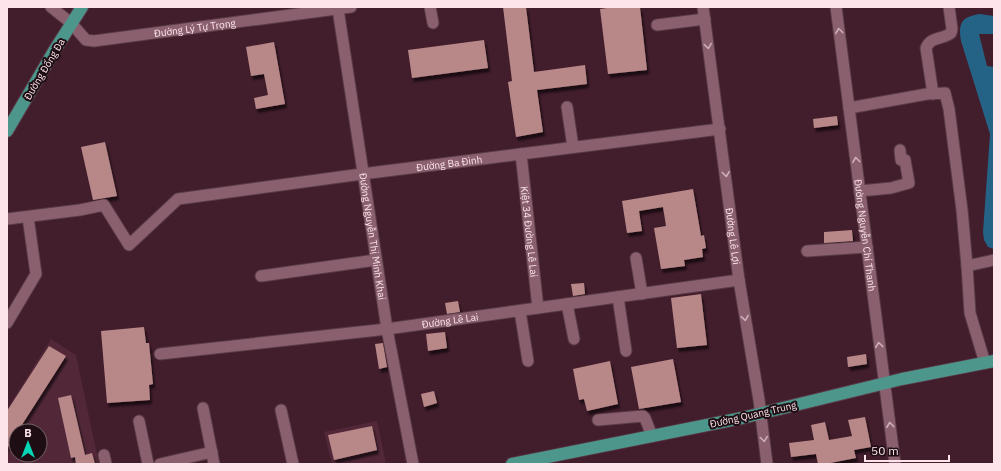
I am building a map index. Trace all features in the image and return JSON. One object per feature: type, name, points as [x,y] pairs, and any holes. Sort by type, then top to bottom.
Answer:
[{"type":"main road","name":"Đường Đống Đa","points":[[7,131],[82,7]]},
{"type":"main road","name":"Đường Quang Trung","points":[[512,464],[760,414],[884,383],[989,362]]},
{"type":"street","name":"Đường Lý Tự Trọng","points":[[51,7],[71,24],[86,40],[94,42],[351,7]]},
{"type":"street","points":[[430,7],[433,23]]},
{"type":"street","name":"Đường Lê Lợi","points":[[703,7],[739,280],[767,464]]},
{"type":"street","name":"Đường Nguyễn Chí Thanh","points":[[836,7],[895,464]]},
{"type":"street","points":[[933,94],[926,48],[931,40],[951,33],[952,29],[949,7]]},
{"type":"street","name":"Đường Nguyễn Thị Minh Khai","points":[[338,9],[362,174],[387,329],[413,464]]},
{"type":"street","points":[[657,25],[705,19]]},
{"type":"street","points":[[849,108],[933,94],[944,93],[946,95],[962,210],[970,313],[989,362]]},
{"type":"street","points":[[567,107],[573,147]]},
{"type":"street","name":"Đường Ba Đình","points":[[28,217],[104,205],[129,245],[178,199],[720,128]]},
{"type":"street","points":[[860,190],[891,188],[910,183],[905,160],[901,160],[900,150]]},
{"type":"street","name":"Kiệt 34 Đường Lê Lai","points":[[521,154],[538,308]]},
{"type":"street","points":[[7,219],[28,217],[36,274],[11,309],[7,323]]},
{"type":"street","points":[[807,251],[867,247]]},
{"type":"street","points":[[636,258],[642,294]]},
{"type":"street","points":[[261,276],[376,260]]},
{"type":"street","points":[[967,266],[994,260]]},
{"type":"street","name":"Đường Lê Lai","points":[[160,354],[387,329],[739,280]]},
{"type":"street","points":[[618,297],[626,351]]},
{"type":"street","points":[[567,304],[574,339]]},
{"type":"street","points":[[520,311],[528,361]]},
{"type":"street","points":[[203,408],[214,464]]},
{"type":"street","points":[[281,410],[293,464]]},
{"type":"street","points":[[598,420],[643,416],[652,436]]},
{"type":"street","points":[[139,421],[148,464]]},
{"type":"street","points":[[160,464],[212,452]]},
{"type":"shaded area","points":[[51,339],[76,355],[99,464],[7,464],[7,409]]},
{"type":"shaded area","points":[[377,421],[386,464],[332,464],[324,432]]},
{"type":"water","points":[[980,14],[994,16],[994,34],[979,34],[987,66],[994,67],[994,249],[988,247],[984,240],[983,232],[990,134],[960,35],[961,25],[965,19]]},
{"type":"building","points":[[503,7],[526,7],[534,72],[585,65],[587,84],[537,90],[543,132],[516,137],[508,82],[512,81]]},
{"type":"building","points":[[614,7],[640,7],[647,70],[608,74],[600,9]]},
{"type":"building","points":[[484,40],[488,68],[412,78],[408,50]]},
{"type":"building","points":[[274,42],[285,104],[256,109],[254,98],[268,95],[264,74],[251,76],[246,47]]},
{"type":"building","points":[[837,116],[838,125],[814,128],[813,119]]},
{"type":"building","points":[[105,142],[117,196],[93,200],[81,147]]},
{"type":"building","points":[[693,189],[701,236],[704,235],[706,248],[702,249],[703,257],[684,260],[685,266],[661,269],[654,228],[666,226],[663,207],[639,211],[642,231],[627,233],[622,201]]},
{"type":"building","points":[[852,230],[853,241],[824,243],[824,232]]},
{"type":"building","points":[[584,283],[585,294],[573,296],[571,284]]},
{"type":"building","points":[[701,294],[707,345],[677,348],[671,298]]},
{"type":"building","points":[[458,301],[460,312],[447,314],[445,303]]},
{"type":"building","points":[[144,327],[146,343],[149,343],[153,384],[149,385],[150,400],[107,403],[101,331]]},
{"type":"building","points":[[445,332],[447,348],[428,351],[426,334]]},
{"type":"building","points":[[383,343],[387,367],[379,369],[375,344]]},
{"type":"building","points":[[49,346],[66,356],[23,423],[8,423],[7,449],[7,411]]},
{"type":"building","points":[[866,354],[867,364],[848,367],[847,357]]},
{"type":"building","points":[[673,359],[681,402],[639,409],[631,367]]},
{"type":"building","points":[[610,361],[618,404],[587,411],[584,399],[579,400],[573,369]]},
{"type":"building","points":[[434,391],[437,403],[424,407],[421,394]]},
{"type":"building","points":[[71,395],[85,455],[92,453],[95,464],[76,464],[75,457],[71,458],[58,398]]},
{"type":"building","points":[[865,417],[871,447],[854,450],[856,458],[818,464],[816,454],[791,457],[789,443],[814,440],[811,425],[825,422],[829,440],[852,436],[848,420]]},
{"type":"building","points":[[372,426],[377,450],[334,460],[328,435]]}]
